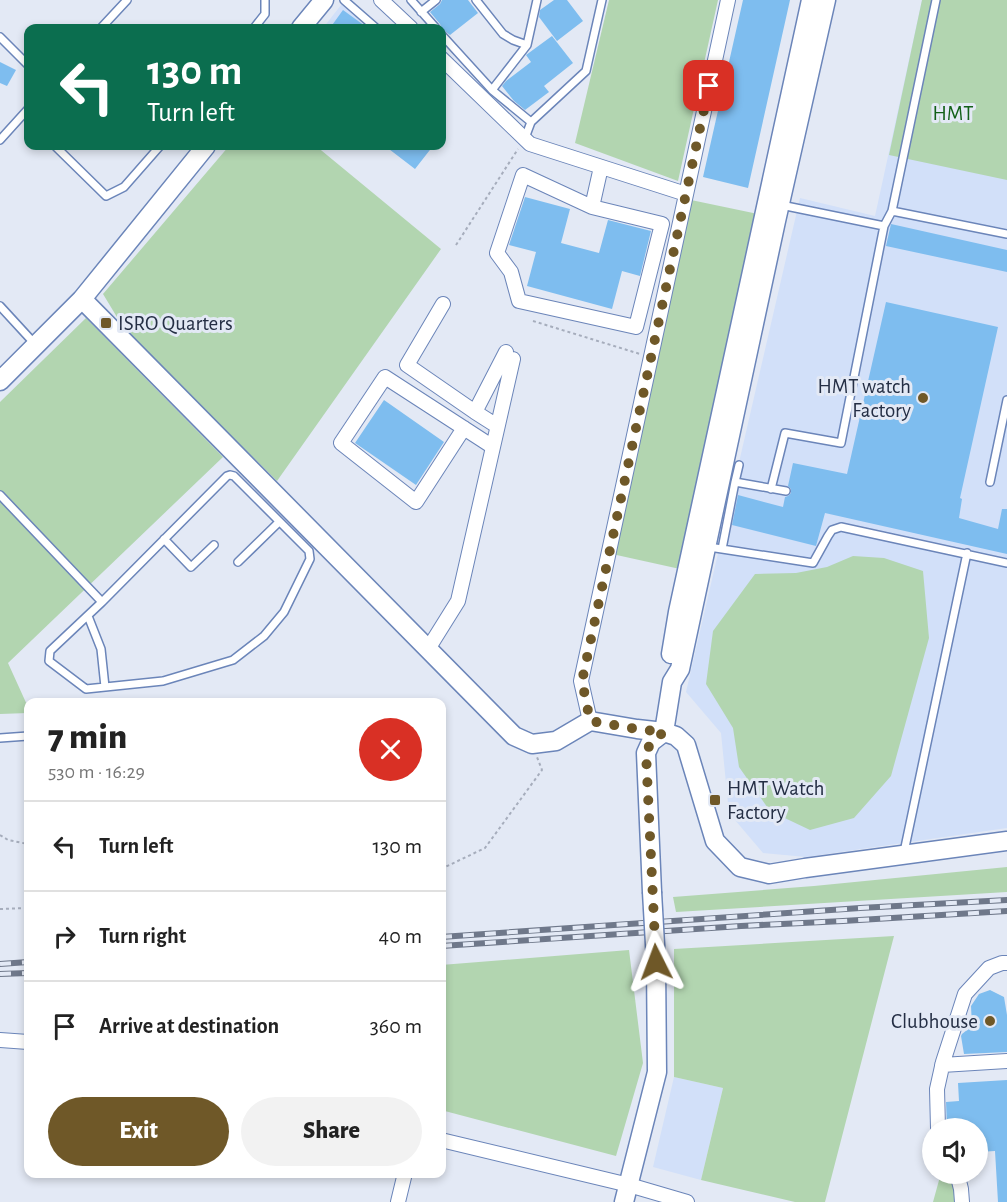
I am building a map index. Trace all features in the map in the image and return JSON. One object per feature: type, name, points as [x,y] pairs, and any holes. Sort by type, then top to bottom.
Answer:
[{"type":"street","points":[[304,24],[324,0]]},
{"type":"street","points":[[381,0],[407,24]]},
{"type":"street","points":[[590,721],[582,681],[728,0]]},
{"type":"street","points":[[626,1193],[657,1072],[656,962],[646,753],[651,742],[664,732],[672,682],[680,669],[714,548],[811,33],[812,0]]},
{"type":"street","points":[[672,682],[668,669],[678,612],[811,33],[826,0]]},
{"type":"street","points":[[446,63],[530,144],[686,194]]},
{"type":"street","points":[[0,381],[82,299],[203,150]]},
{"type":"street","points":[[592,207],[601,167]]},
{"type":"street","points":[[523,175],[592,207],[662,224],[636,327],[519,301],[511,272],[498,253],[523,175]]},
{"type":"street","points":[[82,299],[514,736],[532,744],[556,741],[590,721],[664,732],[676,736],[686,745],[715,841],[740,867],[769,874],[1007,841]]},
{"type":"street","points":[[443,304],[407,365],[497,426]]},
{"type":"street","points":[[428,649],[458,601],[493,447],[509,356],[475,412]]},
{"type":"street","points":[[464,428],[416,502],[340,443],[385,377],[464,428],[493,447]]},
{"type":"street","points":[[938,1118],[937,1089],[942,1065],[965,994],[988,968],[1007,963]]},
{"type":"street","points":[[0,1040],[24,1042]]},
{"type":"street","points":[[942,1065],[1007,1061]]},
{"type":"street","points":[[446,1141],[626,1193],[686,1202]]},
{"type":"street","points":[[398,1202],[404,1178]]},
{"type":"street","points":[[960,1184],[962,1202]]},
{"type":"lane","points":[[105,24],[127,0]]},
{"type":"lane","points":[[257,24],[265,14],[265,0]]},
{"type":"lane","points":[[345,0],[372,24]]},
{"type":"lane","points":[[411,0],[432,24]]},
{"type":"lane","points":[[422,12],[436,0]]},
{"type":"lane","points":[[476,0],[503,34],[527,45]]},
{"type":"lane","points":[[492,90],[527,45],[537,0]]},
{"type":"lane","points":[[525,139],[531,122],[586,71],[602,0]]},
{"type":"lane","points":[[771,489],[785,433],[841,443],[884,226],[892,211],[936,0]]},
{"type":"lane","points":[[0,37],[24,61]]},
{"type":"lane","points":[[446,39],[492,90],[531,122]]},
{"type":"lane","points":[[0,140],[24,117]]},
{"type":"lane","points":[[59,150],[106,196],[124,187],[156,150]]},
{"type":"lane","points":[[780,205],[884,226]]},
{"type":"lane","points":[[892,211],[1007,234]]},
{"type":"lane","points":[[2,311],[36,345]]},
{"type":"lane","points":[[990,482],[1007,400]]},
{"type":"lane","points":[[739,465],[714,548],[813,563],[832,530],[841,527],[1007,563]]},
{"type":"lane","points":[[230,475],[234,476],[309,551],[310,559],[284,612],[264,636],[233,660],[163,681],[86,689],[49,661],[50,651],[102,602],[230,475]]},
{"type":"lane","points":[[735,482],[786,491]]},
{"type":"lane","points":[[0,495],[102,602]]},
{"type":"lane","points":[[238,562],[279,522]]},
{"type":"lane","points":[[164,539],[191,567],[214,545]]},
{"type":"lane","points":[[904,855],[967,553]]},
{"type":"lane","points":[[88,616],[101,649],[105,687]]},
{"type":"lane","points":[[0,738],[24,736]]},
{"type":"path","points":[[456,245],[525,139]]},
{"type":"path","points":[[533,321],[651,358]]},
{"type":"path","points":[[446,867],[485,848],[542,771],[532,744]]},
{"type":"path","points":[[0,835],[8,840],[24,842]]},
{"type":"path","points":[[0,909],[24,908]]},
{"type":"shaded area","points":[[345,0],[372,24],[326,24]]},
{"type":"shaded area","name":"HMT Watch Factory","points":[[922,0],[1007,0],[1007,828],[806,857],[763,853],[729,813],[721,733],[686,692],[800,198],[875,216]]},
{"type":"shaded area","points":[[674,1077],[723,1088],[701,1180],[653,1167]]},
{"type":"green space","points":[[609,0],[718,0],[678,181],[575,143]]},
{"type":"green space","name":"HMT","points":[[922,0],[1007,0],[1007,180],[889,155]]},
{"type":"green space","points":[[226,150],[321,150],[441,249],[277,481],[126,332],[103,294]]},
{"type":"green space","points":[[691,200],[758,214],[680,569],[612,554]]},
{"type":"green space","points":[[86,318],[223,457],[8,663],[24,698],[24,713],[0,714],[0,402]]},
{"type":"green space","points":[[853,556],[884,558],[923,571],[929,638],[891,776],[854,818],[810,830],[770,811],[739,767],[733,728],[706,684],[713,631],[755,574],[796,573],[827,567]]},
{"type":"green space","points":[[1007,867],[1007,892],[676,912],[673,897],[814,886]]},
{"type":"green space","points":[[894,936],[825,1202],[795,1202],[701,1180],[723,1088],[674,1077],[674,949]]},
{"type":"green space","points":[[629,950],[643,1063],[616,1156],[446,1111],[446,965]]},
{"type":"green space","points":[[938,1184],[955,1184],[955,1202],[933,1202]]},
{"type":"building","points":[[442,0],[468,0],[478,13],[450,35],[446,32],[446,24],[440,24],[430,12]]},
{"type":"building","points":[[554,0],[567,0],[583,21],[557,41],[539,17],[540,10]]},
{"type":"building","points":[[743,0],[790,0],[748,188],[703,177]]},
{"type":"building","points":[[343,10],[362,24],[333,24]]},
{"type":"building","points":[[552,36],[573,63],[544,86],[549,92],[525,110],[502,86],[531,62],[526,55]]},
{"type":"building","points":[[0,62],[16,70],[7,86],[0,83]]},
{"type":"building","points":[[390,150],[430,150],[415,169]]},
{"type":"building","points":[[525,197],[570,209],[561,243],[599,253],[608,220],[651,231],[640,276],[622,271],[612,309],[527,286],[536,252],[509,245]]},
{"type":"building","points":[[891,224],[1007,250],[1007,272],[886,246]]},
{"type":"building","name":"HMT watch Factory","points":[[886,302],[998,327],[960,498],[962,499],[959,518],[998,529],[1002,509],[1007,509],[1007,554],[825,513],[816,546],[732,525],[738,495],[783,507],[785,497],[791,493],[788,486],[793,463],[847,474]]},
{"type":"building","points":[[384,400],[444,442],[416,485],[355,443]]},
{"type":"building","name":"Clubhouse","points":[[990,990],[1004,997],[1007,1015],[1007,1052],[964,1054],[961,1036],[972,1026],[971,1006],[979,994]]},
{"type":"building","points":[[1007,1080],[1007,1202],[998,1202],[995,1151],[988,1151],[988,1118],[947,1118],[946,1102],[959,1101],[958,1083]]},
{"type":"railway","points":[[446,937],[1007,900]]},
{"type":"railway","points":[[446,946],[1007,911]]},
{"type":"railway","points":[[0,964],[24,962]]},
{"type":"railway","points":[[0,974],[24,973]]},
{"type":"place","name":"ISRO Quarters","points":[[106,323]]},
{"type":"place","name":"HMT watch Factory","points":[[923,398]]},
{"type":"place","name":"HMT Watch Factory","points":[[715,800]]},
{"type":"place","name":"Clubhouse","points":[[990,1021]]},
{"type":"route","points":[[656,962],[646,753],[651,742],[664,732],[590,721],[582,681],[709,86]]}]
